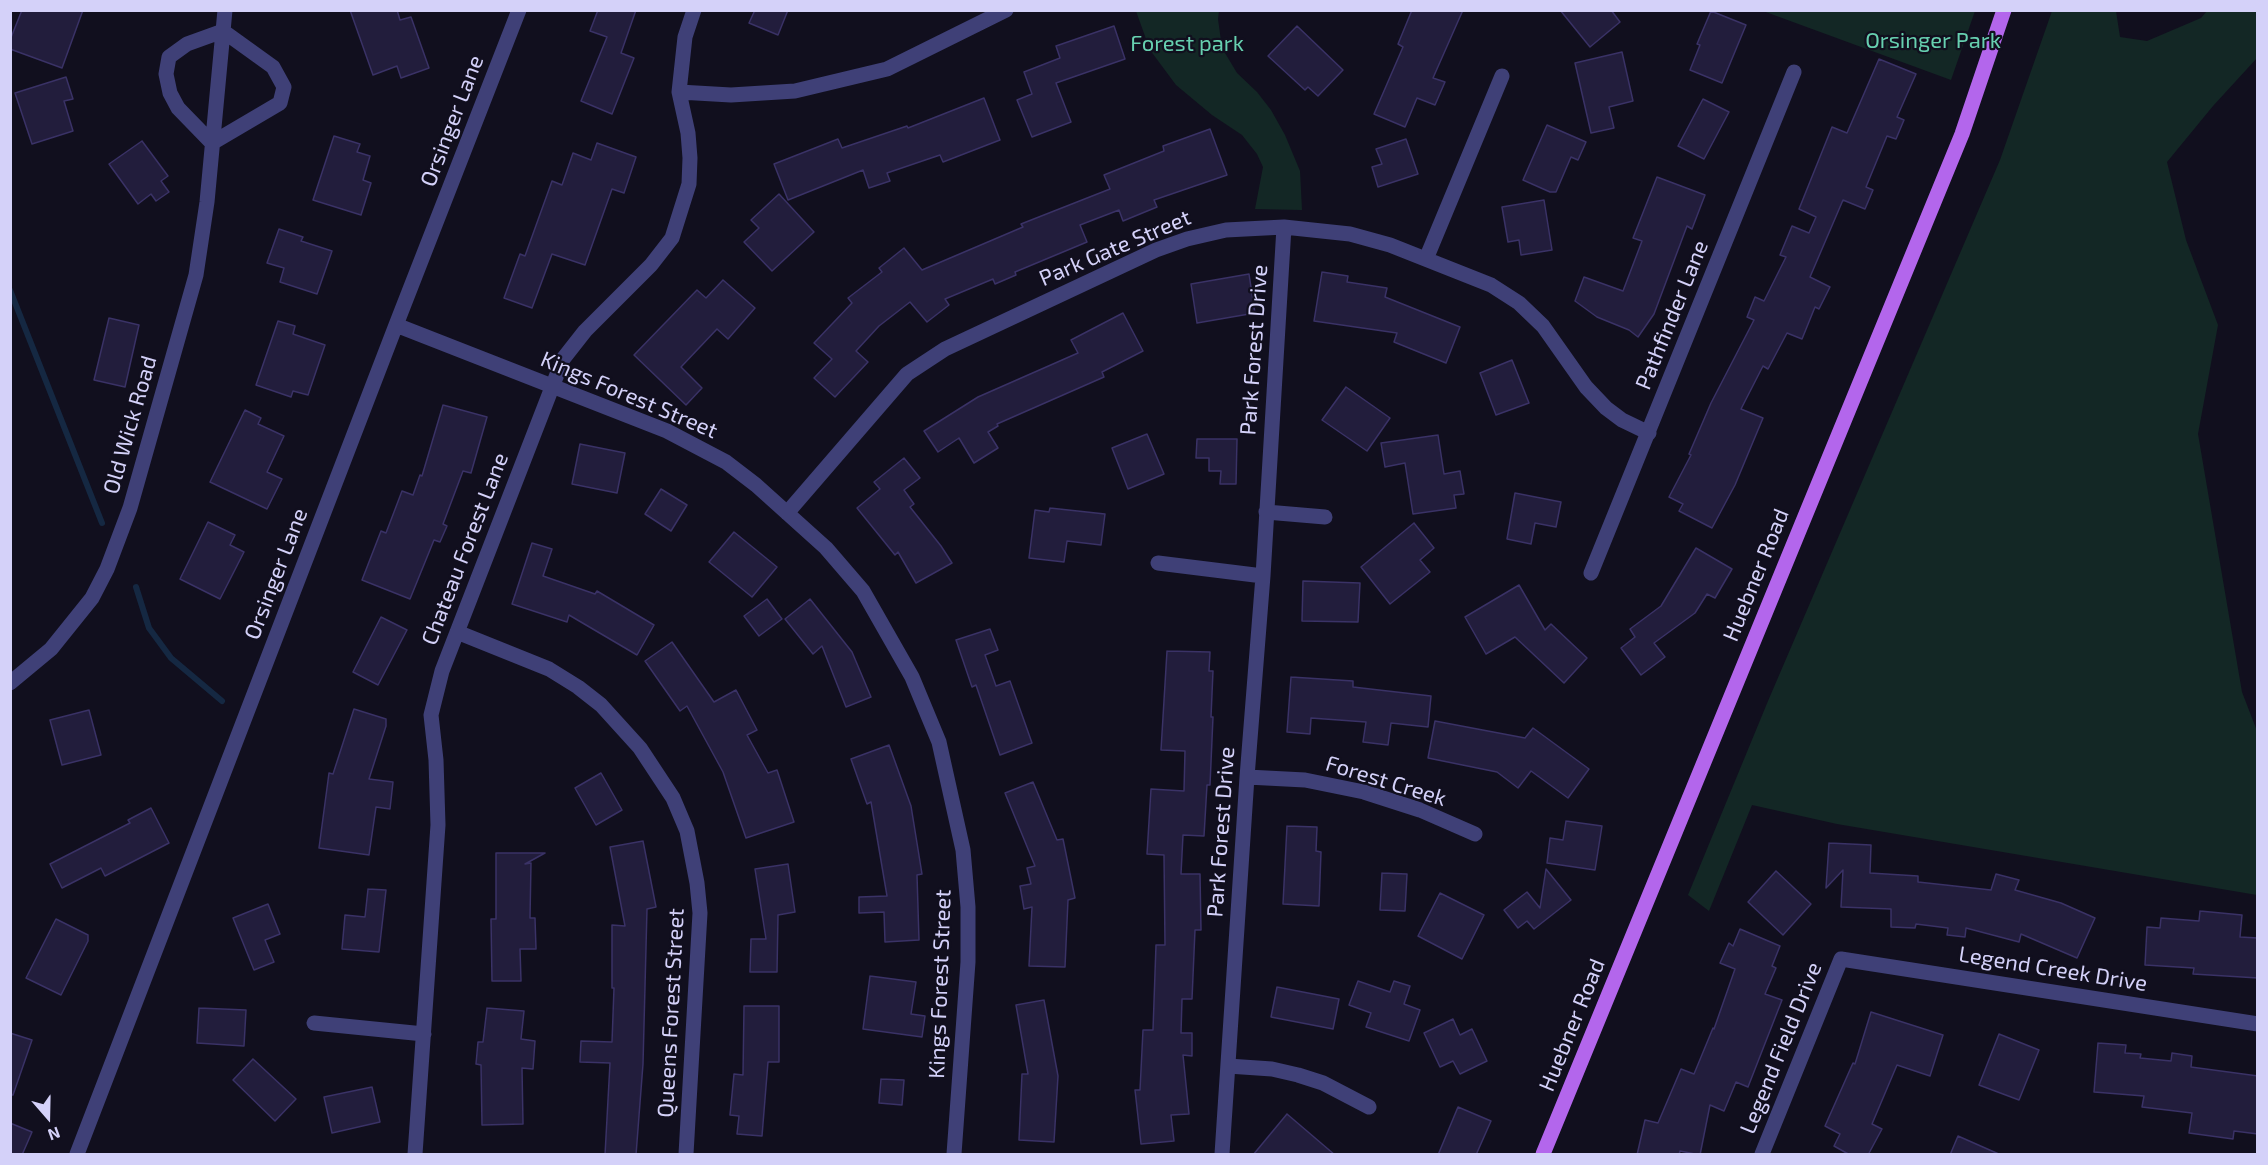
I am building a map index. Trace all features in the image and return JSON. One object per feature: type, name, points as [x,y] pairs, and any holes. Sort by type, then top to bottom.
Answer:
[{"type":"main road","name":"Huebner Road","points":[[1543,1155],[1962,134],[2004,10]]},
{"type":"street","name":"Old Wick Road","points":[[10,683],[51,649],[92,598],[111,559],[130,508],[196,275],[225,10]]},
{"type":"street","name":"Orsinger Lane","points":[[77,1155],[519,10]]},
{"type":"street","name":"Chateau Forest Lane","points":[[415,1155],[438,825],[436,760],[431,715],[442,671],[563,359],[585,331],[651,265],[672,238],[689,184],[688,133],[679,92],[685,36],[694,10]]},
{"type":"street","points":[[679,92],[731,95],[795,91],[887,69],[1006,10]]},
{"type":"street","points":[[223,31],[273,67],[284,87],[280,103],[212,143],[178,108],[170,93],[166,74],[169,57],[187,44],[223,31]]},
{"type":"street","name":"Pathfinder Lane","points":[[1591,573],[1794,72]]},
{"type":"street","points":[[1426,259],[1503,76]]},
{"type":"street","name":"Park Gate Street","points":[[787,513],[907,374],[945,349],[1156,250],[1177,242],[1226,230],[1284,227],[1350,234],[1390,245],[1491,285],[1519,303],[1543,326],[1586,387],[1622,420],[1649,433]]},
{"type":"street","name":"Park Forest Drive","points":[[1222,1155],[1246,777],[1263,576],[1284,227]]},
{"type":"street","name":"Kings Forest Street","points":[[396,325],[667,431],[726,462],[756,485],[826,548],[864,591],[912,677],[939,742],[963,850],[968,907],[968,962],[954,1155]]},
{"type":"street","points":[[1266,512],[1325,517]]},
{"type":"street","points":[[1158,563],[1263,576]]},
{"type":"street","name":"Queens Forest Street","points":[[457,632],[549,669],[586,693],[601,705],[640,748],[674,798],[687,831],[700,913],[686,1155]]},
{"type":"street","name":"Forest Creek","points":[[1246,777],[1305,780],[1364,792],[1420,810],[1475,834]]},
{"type":"street","name":"Legend Creek Drive","points":[[1841,959],[2258,1024]]},
{"type":"street","name":"Legend Field Drive","points":[[1762,1155],[1841,959]]},
{"type":"street","points":[[314,1023],[424,1034]]},
{"type":"street","points":[[1228,1066],[1272,1069],[1298,1075],[1323,1083],[1369,1107]]},
{"type":"green space","name":"Forest park","points":[[1136,11],[1219,11],[1222,48],[1237,73],[1257,92],[1271,110],[1285,135],[1300,171],[1302,210],[1255,209],[1263,167],[1257,154],[1242,135],[1212,115],[1176,85],[1150,50]]},
{"type":"green space","name":"Orsinger Park","points":[[1763,11],[1975,11],[1951,80]]},
{"type":"green space","points":[[2052,11],[2116,11],[2120,37],[2147,41],[2201,18],[2207,11],[2257,11],[2257,58],[2213,106],[2167,162],[2186,240],[2218,325],[2198,434],[2242,692],[2257,731],[2257,895],[1837,824],[1752,805],[1709,911],[1688,895],[1768,701],[2000,160]]},
{"type":"building","points":[[22,10],[83,10],[62,68],[10,49],[10,40]]},
{"type":"building","points":[[350,10],[397,10],[400,20],[411,17],[429,68],[401,78],[397,66],[373,75]]},
{"type":"building","points":[[598,10],[636,10],[621,53],[634,58],[612,114],[581,101],[607,37],[590,31]]},
{"type":"building","points":[[755,10],[788,10],[778,35],[749,23]]},
{"type":"building","points":[[1412,10],[1463,10],[1433,78],[1445,82],[1435,105],[1417,98],[1405,127],[1374,114],[1403,47],[1398,44]]},
{"type":"building","points":[[1560,10],[1611,10],[1620,22],[1590,47]]},
{"type":"building","points":[[1711,11],[1746,25],[1722,83],[1690,70],[1700,45],[1697,44]]},
{"type":"building","points":[[1114,26],[1125,59],[1056,83],[1071,122],[1032,137],[1017,100],[1032,94],[1024,72],[1060,58],[1056,46]]},
{"type":"building","points":[[1297,26],[1343,70],[1318,96],[1308,87],[1305,90],[1268,56]]},
{"type":"building","points":[[1622,52],[1633,101],[1609,107],[1614,128],[1591,133],[1575,63]]},
{"type":"building","points":[[1879,59],[1916,74],[1897,117],[1904,120],[1896,139],[1887,136],[1866,187],[1873,190],[1865,209],[1843,200],[1810,277],[1830,287],[1819,309],[1815,307],[1802,339],[1787,333],[1768,369],[1763,366],[1741,409],[1763,418],[1735,485],[1712,528],[1679,511],[1683,504],[1669,497],[1691,455],[1689,454],[1711,403],[1754,320],[1747,317],[1755,297],[1764,301],[1786,257],[1780,255],[1792,226],[1809,233],[1816,217],[1799,209],[1832,127],[1847,133]]},
{"type":"building","points":[[66,77],[73,99],[64,101],[73,131],[32,144],[15,93]]},
{"type":"building","points":[[984,98],[1000,140],[943,162],[940,155],[887,173],[890,181],[869,188],[863,170],[788,200],[774,164],[838,139],[842,148],[907,126],[908,128]]},
{"type":"building","points":[[1703,99],[1729,112],[1704,159],[1678,146]]},
{"type":"building","points":[[1547,125],[1586,142],[1578,160],[1571,157],[1556,192],[1550,192],[1523,180]]},
{"type":"building","points":[[1210,129],[1227,175],[1154,200],[1157,207],[1123,221],[1119,210],[1080,225],[1087,242],[1015,272],[1016,275],[995,284],[993,279],[945,299],[949,305],[927,322],[910,302],[879,326],[856,351],[868,362],[835,397],[814,378],[832,359],[814,343],[852,303],[848,298],[882,272],[879,268],[904,248],[922,270],[1023,227],[1021,224],[1110,189],[1104,175],[1164,151],[1163,146]]},
{"type":"building","points":[[334,136],[360,144],[357,152],[370,156],[363,180],[371,183],[361,215],[313,200]]},
{"type":"building","points":[[1406,139],[1418,174],[1378,187],[1372,167],[1382,164],[1376,149]]},
{"type":"building","points":[[142,141],[168,176],[161,181],[169,192],[156,201],[151,194],[138,204],[109,164]]},
{"type":"building","points":[[597,143],[636,157],[624,193],[612,189],[585,265],[552,254],[532,308],[504,298],[520,254],[525,256],[552,181],[562,185],[573,153],[591,160]]},
{"type":"building","points":[[1657,177],[1705,195],[1692,229],[1687,226],[1654,314],[1638,337],[1629,330],[1597,317],[1575,301],[1584,277],[1623,291],[1642,241],[1633,238]]},
{"type":"building","points":[[779,194],[814,232],[772,271],[744,242],[759,228],[751,220]]},
{"type":"building","points":[[1544,200],[1552,250],[1521,255],[1519,240],[1508,242],[1502,207]]},
{"type":"building","points":[[279,229],[303,237],[301,241],[332,251],[317,294],[280,282],[284,268],[267,263]]},
{"type":"building","points":[[1322,272],[1348,276],[1347,282],[1387,288],[1385,297],[1460,327],[1446,363],[1394,342],[1397,333],[1314,321]]},
{"type":"building","points":[[1249,274],[1255,313],[1197,323],[1191,284]]},
{"type":"building","points":[[723,280],[755,308],[728,339],[717,329],[681,367],[702,388],[686,405],[634,355],[697,290],[706,298]]},
{"type":"building","points":[[1123,313],[1143,351],[1102,372],[1104,377],[997,424],[998,426],[988,432],[998,448],[974,463],[959,438],[938,452],[924,431],[978,397],[1078,353],[1071,340]]},
{"type":"building","points":[[109,318],[139,325],[125,387],[94,380]]},
{"type":"building","points":[[278,321],[295,326],[293,334],[325,345],[308,395],[293,391],[291,397],[256,385]]},
{"type":"building","points":[[1512,360],[1529,403],[1496,415],[1480,373]]},
{"type":"building","points":[[1346,387],[1390,418],[1367,451],[1322,420]]},
{"type":"building","points":[[443,405],[487,417],[471,473],[463,471],[443,524],[447,526],[440,542],[434,540],[410,599],[362,580],[381,531],[386,533],[402,491],[413,495],[420,475],[422,476]]},
{"type":"building","points":[[245,410],[261,418],[258,424],[284,436],[267,472],[282,479],[267,509],[210,482]]},
{"type":"building","points":[[1147,434],[1164,474],[1128,489],[1112,448]]},
{"type":"building","points":[[1438,435],[1444,474],[1460,471],[1464,494],[1454,495],[1456,508],[1413,514],[1405,463],[1385,467],[1381,443]]},
{"type":"building","points":[[1197,439],[1237,439],[1236,484],[1220,484],[1221,471],[1209,471],[1209,458],[1196,458]]},
{"type":"building","points":[[580,444],[625,453],[617,493],[572,484]]},
{"type":"building","points":[[904,458],[920,478],[904,490],[914,504],[910,507],[952,563],[916,583],[898,552],[895,555],[857,508],[880,489],[874,482]]},
{"type":"building","points":[[661,489],[687,505],[671,531],[645,514]]},
{"type":"building","points":[[1515,493],[1561,502],[1556,527],[1535,523],[1531,544],[1507,539]]},
{"type":"building","points":[[1050,508],[1105,514],[1101,545],[1067,541],[1064,562],[1029,558],[1035,510],[1049,512]]},
{"type":"building","points":[[208,522],[235,535],[230,545],[244,552],[220,599],[180,579]]},
{"type":"building","points":[[1414,523],[1434,548],[1420,560],[1430,572],[1390,604],[1361,567]]},
{"type":"building","points":[[734,532],[777,567],[752,597],[709,562]]},
{"type":"building","points":[[532,543],[552,549],[543,576],[595,594],[597,591],[654,625],[637,655],[569,615],[567,622],[512,604]]},
{"type":"building","points":[[1696,548],[1732,569],[1715,598],[1707,594],[1695,613],[1654,643],[1665,657],[1641,675],[1621,648],[1635,637],[1630,629],[1661,606]]},
{"type":"building","points":[[1303,581],[1360,583],[1358,622],[1302,621]]},
{"type":"building","points":[[1519,585],[1545,630],[1551,624],[1587,658],[1564,683],[1515,637],[1486,654],[1465,617]]},
{"type":"building","points":[[767,599],[782,619],[759,636],[744,616]]},
{"type":"building","points":[[810,599],[852,652],[871,697],[846,707],[822,646],[813,654],[785,619]]},
{"type":"building","points":[[381,617],[407,630],[378,685],[353,672]]},
{"type":"building","points":[[990,629],[998,650],[985,655],[996,686],[1010,681],[1032,743],[1000,755],[976,685],[972,687],[956,640]]},
{"type":"building","points":[[672,642],[714,702],[736,690],[757,730],[747,735],[768,773],[777,770],[794,822],[746,838],[723,772],[687,706],[680,711],[645,661]]},
{"type":"building","points":[[1167,651],[1210,652],[1209,671],[1213,671],[1211,717],[1213,717],[1210,785],[1207,785],[1204,836],[1183,835],[1181,874],[1200,874],[1201,930],[1195,930],[1192,999],[1182,999],[1181,1033],[1192,1033],[1192,1056],[1183,1055],[1189,1114],[1171,1115],[1174,1141],[1141,1144],[1135,1090],[1140,1090],[1143,1030],[1153,1030],[1156,945],[1165,945],[1164,855],[1147,854],[1151,789],[1184,791],[1185,751],[1161,750]]},
{"type":"building","points":[[1291,677],[1353,681],[1353,687],[1431,696],[1428,727],[1391,723],[1388,745],[1363,742],[1366,722],[1311,718],[1310,734],[1287,732]]},
{"type":"building","points":[[354,709],[386,719],[386,726],[369,779],[393,782],[390,809],[376,807],[369,855],[319,848],[329,773],[333,774]]},
{"type":"building","points":[[89,710],[101,755],[62,765],[50,720]]},
{"type":"building","points":[[1435,721],[1525,738],[1533,728],[1589,769],[1568,798],[1531,771],[1518,788],[1497,772],[1428,758]]},
{"type":"building","points":[[889,745],[911,806],[922,874],[917,875],[919,940],[885,942],[884,912],[859,913],[859,897],[887,896],[871,802],[867,804],[851,759]]},
{"type":"building","points":[[601,773],[622,810],[596,825],[575,788]]},
{"type":"building","points":[[1033,782],[1057,840],[1063,839],[1075,898],[1068,900],[1065,967],[1029,966],[1032,907],[1024,909],[1020,886],[1031,884],[1027,868],[1035,866],[1005,793]]},
{"type":"building","points":[[151,808],[169,843],[105,876],[101,868],[62,888],[50,864],[130,823],[128,820]]},
{"type":"building","points":[[1566,821],[1602,826],[1595,870],[1547,863],[1550,838],[1563,840]]},
{"type":"building","points":[[1287,826],[1317,827],[1316,851],[1321,852],[1319,906],[1283,904]]},
{"type":"building","points":[[643,841],[656,907],[647,909],[643,1064],[636,1155],[605,1155],[610,1063],[580,1062],[581,1041],[612,1042],[614,988],[612,988],[612,925],[625,926],[610,847]]},
{"type":"building","points":[[1829,843],[1871,845],[1870,873],[1918,876],[1918,882],[1991,890],[1996,874],[2019,880],[2015,890],[2061,903],[2095,918],[2077,958],[2021,934],[2019,942],[1966,928],[1965,937],[1947,935],[1948,928],[1916,924],[1915,928],[1891,927],[1891,909],[1841,907],[1843,870],[1826,888]]},
{"type":"building","points":[[496,853],[545,853],[525,864],[531,863],[530,918],[535,918],[536,949],[520,949],[521,981],[492,981],[491,919],[496,919]]},
{"type":"building","points":[[788,864],[795,912],[778,915],[777,972],[750,972],[751,939],[766,939],[755,869]]},
{"type":"building","points":[[1546,869],[1571,900],[1534,929],[1527,921],[1518,928],[1504,910],[1527,892],[1540,908]]},
{"type":"building","points":[[1776,871],[1811,904],[1783,935],[1748,902]]},
{"type":"building","points":[[1382,873],[1407,874],[1405,911],[1380,910]]},
{"type":"building","points":[[368,889],[386,890],[379,952],[342,949],[345,915],[365,917]]},
{"type":"building","points":[[1440,893],[1484,915],[1462,959],[1418,936]]},
{"type":"building","points":[[268,904],[280,934],[265,940],[274,962],[254,970],[233,918]]},
{"type":"building","points":[[2200,911],[2242,915],[2240,937],[2258,938],[2258,978],[2193,974],[2194,968],[2145,965],[2147,927],[2160,928],[2161,918],[2199,921]]},
{"type":"building","points":[[56,919],[88,935],[88,941],[61,995],[26,978]]},
{"type":"building","points":[[1740,929],[1780,946],[1772,966],[1776,968],[1765,994],[1782,1000],[1748,1087],[1736,1082],[1724,1111],[1710,1105],[1700,1155],[1680,1151],[1679,1155],[1637,1155],[1645,1120],[1658,1123],[1681,1069],[1694,1074],[1714,1029],[1735,969],[1720,963],[1729,943],[1733,946]]},
{"type":"building","points":[[870,976],[916,982],[911,1014],[925,1016],[922,1037],[863,1029]]},
{"type":"building","points":[[1358,981],[1390,992],[1394,981],[1410,986],[1404,1004],[1420,1010],[1409,1041],[1366,1027],[1371,1013],[1349,1005]]},
{"type":"building","points":[[1277,987],[1339,999],[1333,1029],[1271,1017]]},
{"type":"building","points":[[1044,1000],[1058,1076],[1054,1142],[1019,1140],[1022,1074],[1028,1074],[1016,1005]]},
{"type":"building","points":[[744,1006],[779,1006],[779,1062],[768,1062],[762,1136],[737,1134],[739,1116],[730,1115],[734,1074],[743,1075]]},
{"type":"building","points":[[199,1008],[246,1010],[244,1046],[197,1043]]},
{"type":"building","points":[[487,1008],[524,1011],[521,1039],[535,1041],[533,1069],[522,1068],[523,1124],[482,1125],[481,1065],[476,1064],[478,1042],[483,1042]]},
{"type":"building","points":[[1871,1012],[1943,1035],[1930,1076],[1897,1065],[1872,1124],[1882,1129],[1868,1155],[1850,1155],[1834,1146],[1840,1134],[1825,1126],[1853,1063],[1855,1064]]},
{"type":"building","points":[[1453,1019],[1460,1035],[1472,1029],[1487,1061],[1460,1074],[1453,1061],[1440,1067],[1424,1033]]},
{"type":"building","points":[[10,1033],[32,1040],[13,1095],[10,1095]]},
{"type":"building","points":[[1999,1034],[2039,1050],[2019,1100],[1979,1085]]},
{"type":"building","points":[[2098,1043],[2126,1045],[2125,1053],[2141,1054],[2140,1058],[2171,1061],[2172,1053],[2192,1056],[2191,1067],[2258,1076],[2258,1134],[2234,1131],[2233,1139],[2189,1133],[2192,1113],[2142,1107],[2144,1096],[2094,1092]]},
{"type":"building","points":[[253,1059],[296,1099],[275,1121],[233,1080]]},
{"type":"building","points":[[881,1079],[904,1080],[902,1105],[879,1103]]},
{"type":"building","points":[[372,1087],[380,1122],[332,1133],[324,1097]]},
{"type":"building","points":[[1458,1107],[1491,1121],[1476,1155],[1438,1155]]},
{"type":"building","points":[[1287,1114],[1335,1155],[1253,1155]]},
{"type":"building","points":[[10,1123],[32,1132],[22,1155],[10,1155]]},
{"type":"building","points":[[1958,1136],[2001,1155],[1950,1155]]},
{"type":"waterway","points":[[10,290],[102,523]]},
{"type":"waterway","points":[[136,587],[149,628],[171,658],[222,701]]}]
